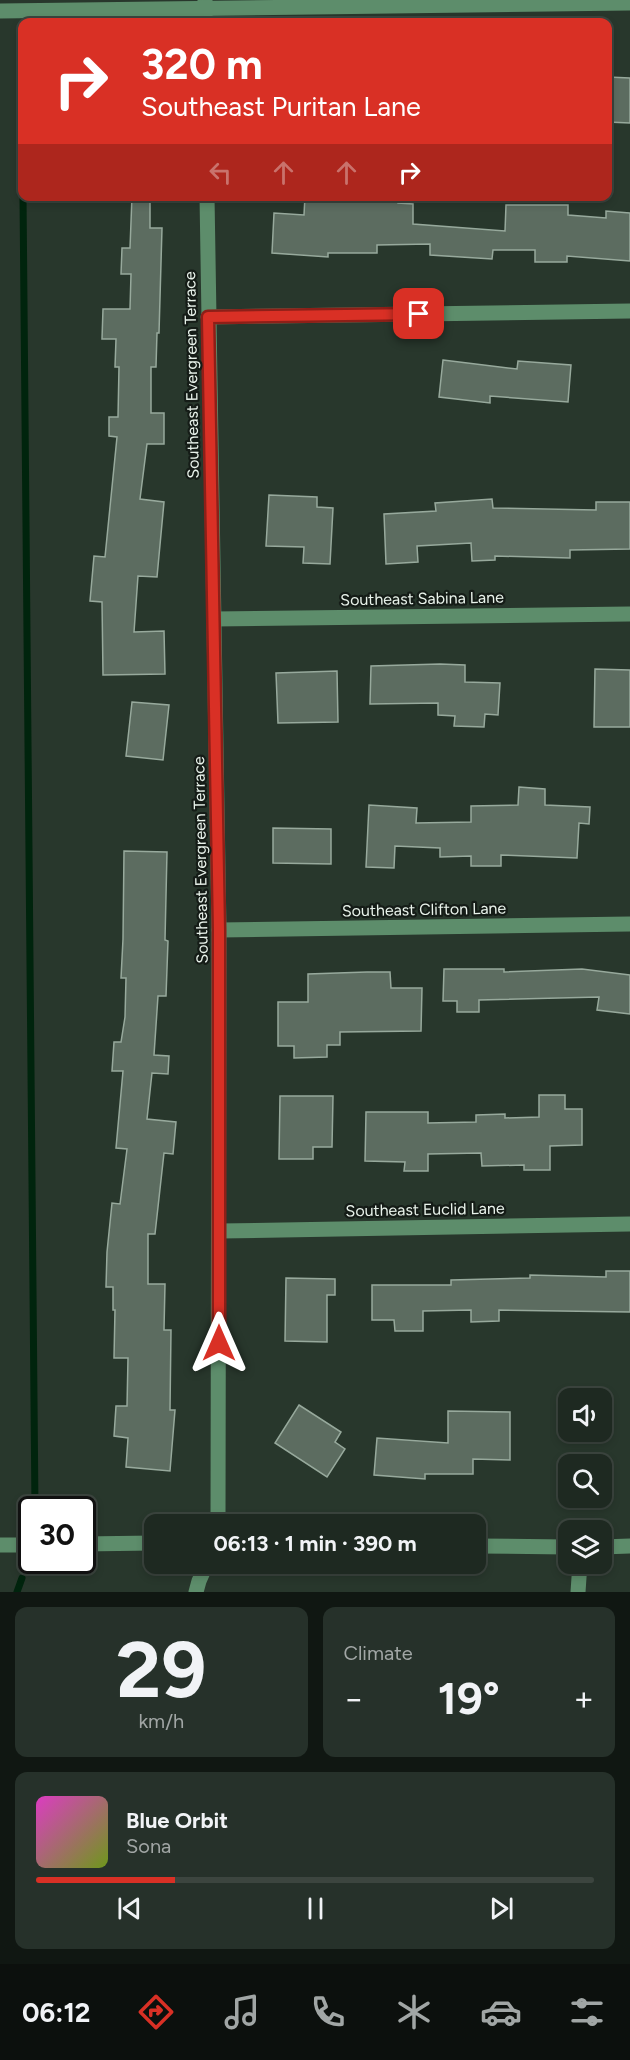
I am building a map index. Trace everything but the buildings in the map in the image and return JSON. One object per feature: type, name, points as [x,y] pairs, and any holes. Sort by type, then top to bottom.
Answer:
[{"type":"street","points":[[0,11],[630,3]]},
{"type":"street","name":"Southeast Evergreen Terrace","points":[[207,201],[219,930],[218,1514]]},
{"type":"street","points":[[208,317],[630,311]]},
{"type":"street","name":"Southeast Sabina Lane","points":[[214,619],[630,614]]},
{"type":"street","name":"Southeast Clifton Lane","points":[[219,930],[630,924]]},
{"type":"street","name":"Southeast Euclid Lane","points":[[220,1230],[630,1224]]},
{"type":"street","points":[[96,1544],[144,1543]]},
{"type":"street","points":[[0,1545],[18,1545]]},
{"type":"street","points":[[486,1545],[558,1547]]},
{"type":"street","points":[[612,1546],[630,1546]]},
{"type":"street","points":[[196,1592],[202,1574]]},
{"type":"street","points":[[578,1592],[579,1574]]},
{"type":"waterway","points":[[23,201],[35,1496]]},
{"type":"waterway","points":[[17,1592],[22,1578]]},
{"type":"route","points":[[219,1343],[219,930],[208,317],[419,314]]}]
